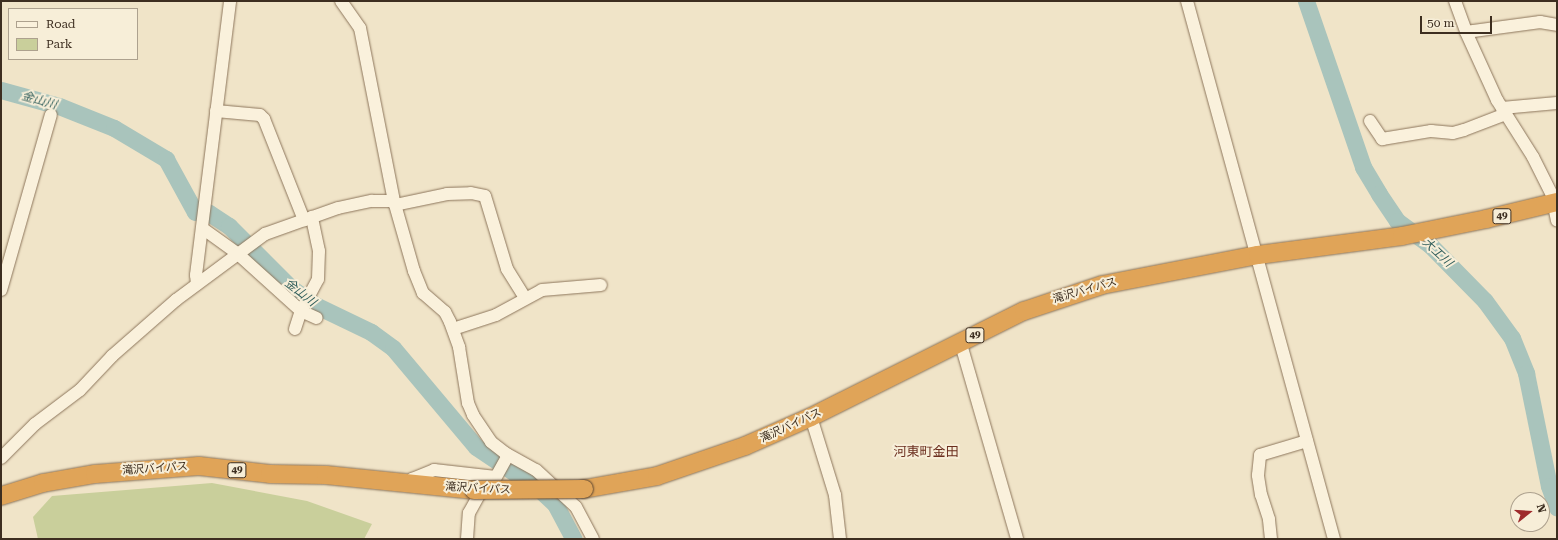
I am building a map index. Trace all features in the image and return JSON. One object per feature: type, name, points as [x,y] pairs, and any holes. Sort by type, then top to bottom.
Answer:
[{"type":"highway","name":"滝沢バイパス","points":[[1,496],[69,478],[163,467],[199,466],[270,474],[326,475],[474,490],[584,489],[628,483],[683,469],[745,446],[811,417],[1024,311],[1102,285],[1258,255],[1384,238],[1446,227],[1555,202]]},
{"type":"street","points":[[197,284],[202,228],[230,1]]},
{"type":"street","points":[[341,1],[360,28],[394,203],[421,288],[445,312],[453,329],[459,347],[468,403],[473,415],[491,442],[508,455],[536,470],[576,507],[593,539]]},
{"type":"street","points":[[1187,1],[1258,255],[1334,539]]},
{"type":"street","points":[[1454,1],[1466,32],[1504,111],[1533,157],[1555,202],[1557,221]]},
{"type":"street","points":[[1466,32],[1540,22],[1557,24]]},
{"type":"street","points":[[1370,121],[1382,139],[1431,131],[1459,132],[1504,111],[1557,103]]},
{"type":"street","points":[[216,112],[260,115],[264,119],[318,239],[318,279],[301,311],[295,329]]},
{"type":"street","points":[[1,290],[52,115]]},
{"type":"street","points":[[1,458],[35,424],[80,390],[112,356],[197,284],[265,234],[308,218],[358,203],[394,203],[447,194],[471,193],[485,196],[507,269],[525,298]]},
{"type":"street","points":[[202,228],[238,254],[301,311],[317,318]]},
{"type":"street","points":[[453,329],[496,315],[525,298],[553,287],[601,285]]},
{"type":"street","points":[[960,342],[1017,539]]},
{"type":"street","points":[[811,417],[835,495],[840,539]]},
{"type":"street","points":[[1271,539],[1269,519],[1260,488],[1260,455],[1307,441]]},
{"type":"street","points":[[409,484],[412,479],[434,470],[496,477],[508,455]]},
{"type":"street","points":[[467,539],[469,513],[490,476]]},
{"type":"green space","points":[[212,483],[307,501],[372,524],[364,539],[38,539],[33,517],[52,496]]},
{"type":"waterway","name":"大工川","points":[[1306,1],[1363,167],[1379,194],[1397,221],[1430,245],[1485,301],[1512,338],[1526,373],[1549,486],[1557,508]]},
{"type":"waterway","name":"金山川","points":[[1,90],[59,106],[114,128],[166,159],[195,212],[209,213],[229,226],[291,288],[317,306],[371,332],[393,348],[476,447],[540,490],[555,504],[574,539]]},
{"type":"district","name":"河東町金田","points":[[926,452]]}]
